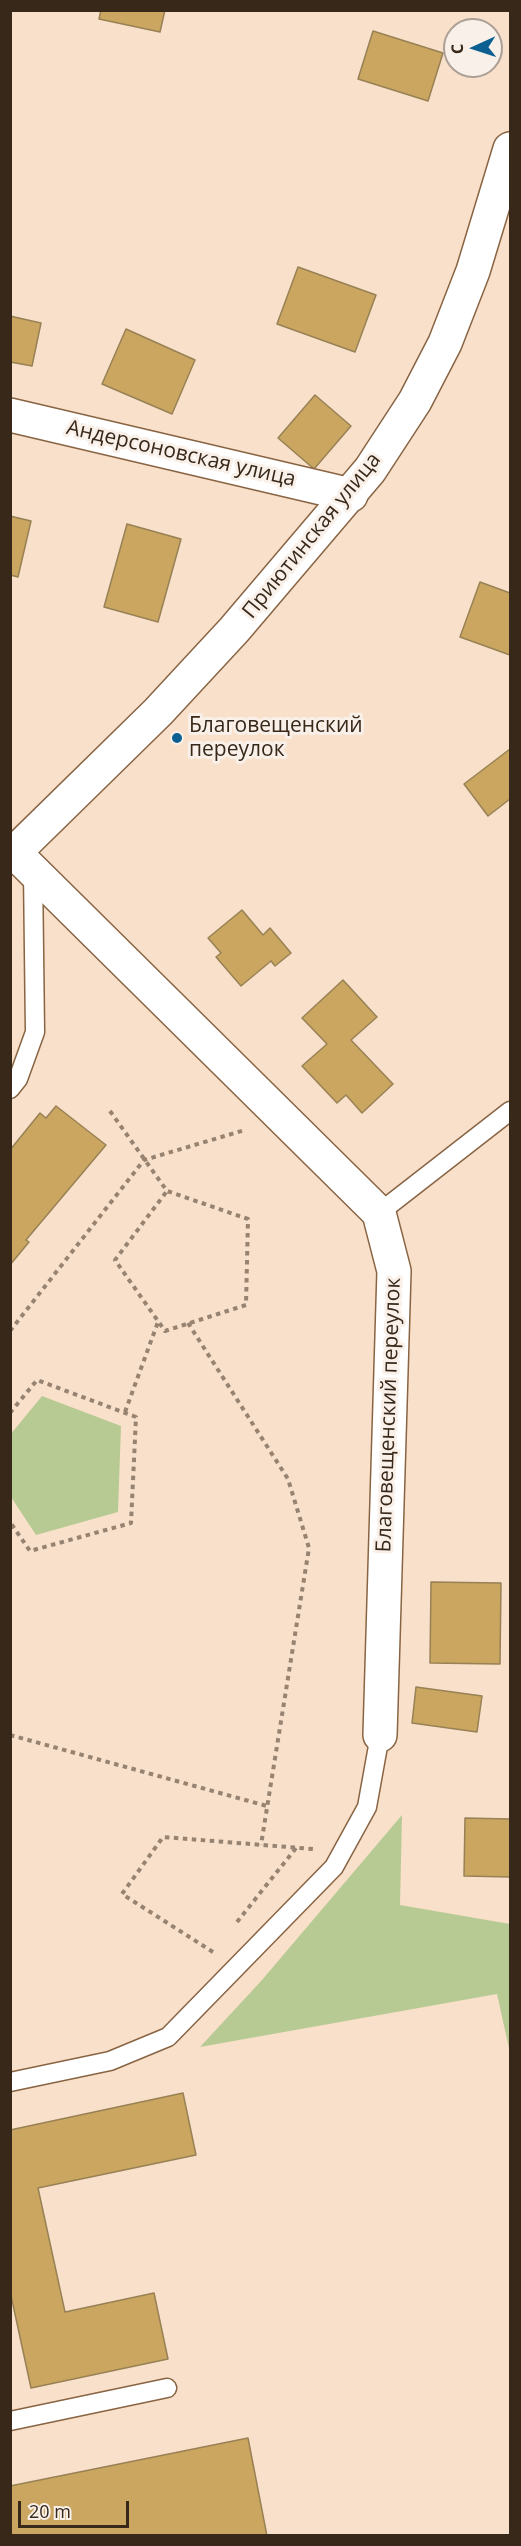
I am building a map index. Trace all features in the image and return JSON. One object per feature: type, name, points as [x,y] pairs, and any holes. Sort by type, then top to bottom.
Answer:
[{"type":"street","name":"Приютинская улица","points":[[19,860],[234,630],[351,495],[415,401],[445,343],[473,272],[510,148]]},
{"type":"street","name":"Андерсоновская улица","points":[[10,415],[351,495]]},
{"type":"street","points":[[19,860],[379,1213]]},
{"type":"street","name":"Благовещенский переулок","points":[[379,1213],[394,1270],[380,1735]]},
{"type":"lane","points":[[10,1089],[18,1079],[35,1032],[19,860]]},
{"type":"lane","points":[[379,1213],[510,1111]]},
{"type":"lane","points":[[10,2082],[110,2061],[168,2037],[334,1867],[367,1807],[380,1735]]},
{"type":"lane","points":[[10,2421],[167,2388]]},
{"type":"path","points":[[110,1111],[166,1191],[248,1219],[246,1305],[165,1331],[115,1260],[166,1191]]},
{"type":"path","points":[[10,1331],[144,1161],[284,1118]]},
{"type":"path","points":[[125,1412],[158,1322]]},
{"type":"path","points":[[188,1323],[288,1479],[309,1548],[261,1845]]},
{"type":"path","points":[[10,1413],[37,1380],[136,1417],[131,1522],[30,1551],[10,1522]]},
{"type":"path","points":[[10,1735],[267,1806]]},
{"type":"path","points":[[236,1967],[122,1894],[163,1837],[342,1852]]},
{"type":"path","points":[[234,1926],[296,1848]]},
{"type":"path","points":[[213,1952],[220,1943]]},
{"type":"green space","points":[[42,1396],[121,1426],[118,1512],[36,1535],[11,1497],[10,1435]]},
{"type":"green space","points":[[402,1815],[400,1905],[510,1924],[510,2053],[497,1994],[200,2047],[262,1980]]},
{"type":"building","points":[[101,10],[165,10],[160,32],[99,19]]},
{"type":"building","points":[[373,31],[443,53],[428,101],[358,79]]},
{"type":"building","points":[[298,267],[376,295],[355,352],[277,324]]},
{"type":"building","points":[[10,316],[41,323],[32,366],[10,362]]},
{"type":"building","points":[[126,329],[195,360],[172,414],[102,384]]},
{"type":"building","points":[[315,395],[351,426],[314,469],[278,438]]},
{"type":"building","points":[[10,516],[31,521],[18,577],[10,575]]},
{"type":"building","points":[[127,524],[181,539],[158,622],[104,607]]},
{"type":"building","points":[[480,582],[510,593],[510,655],[460,637]]},
{"type":"building","points":[[510,749],[510,799],[488,816],[464,784]]},
{"type":"building","points":[[242,910],[263,935],[270,928],[291,953],[275,966],[271,961],[241,986],[216,957],[221,953],[208,938]]},
{"type":"building","points":[[343,980],[377,1017],[351,1040],[393,1084],[362,1113],[346,1095],[337,1103],[302,1066],[327,1044],[302,1018]]},
{"type":"building","points":[[56,1106],[106,1145],[26,1240],[29,1242],[10,1265],[10,1150],[40,1113],[46,1118]]},
{"type":"building","points":[[431,1582],[501,1583],[500,1664],[430,1663]]},
{"type":"building","points":[[416,1687],[482,1696],[477,1732],[412,1723]]},
{"type":"building","points":[[465,1818],[510,1819],[510,1877],[464,1876]]},
{"type":"building","points":[[183,2093],[196,2155],[38,2188],[65,2312],[154,2293],[168,2359],[31,2388],[10,2291],[10,2130]]},
{"type":"building","points":[[248,2438],[267,2536],[10,2536],[10,2486]]},
{"type":"place","name":"Благовещенский переулок","points":[[177,738]]}]
